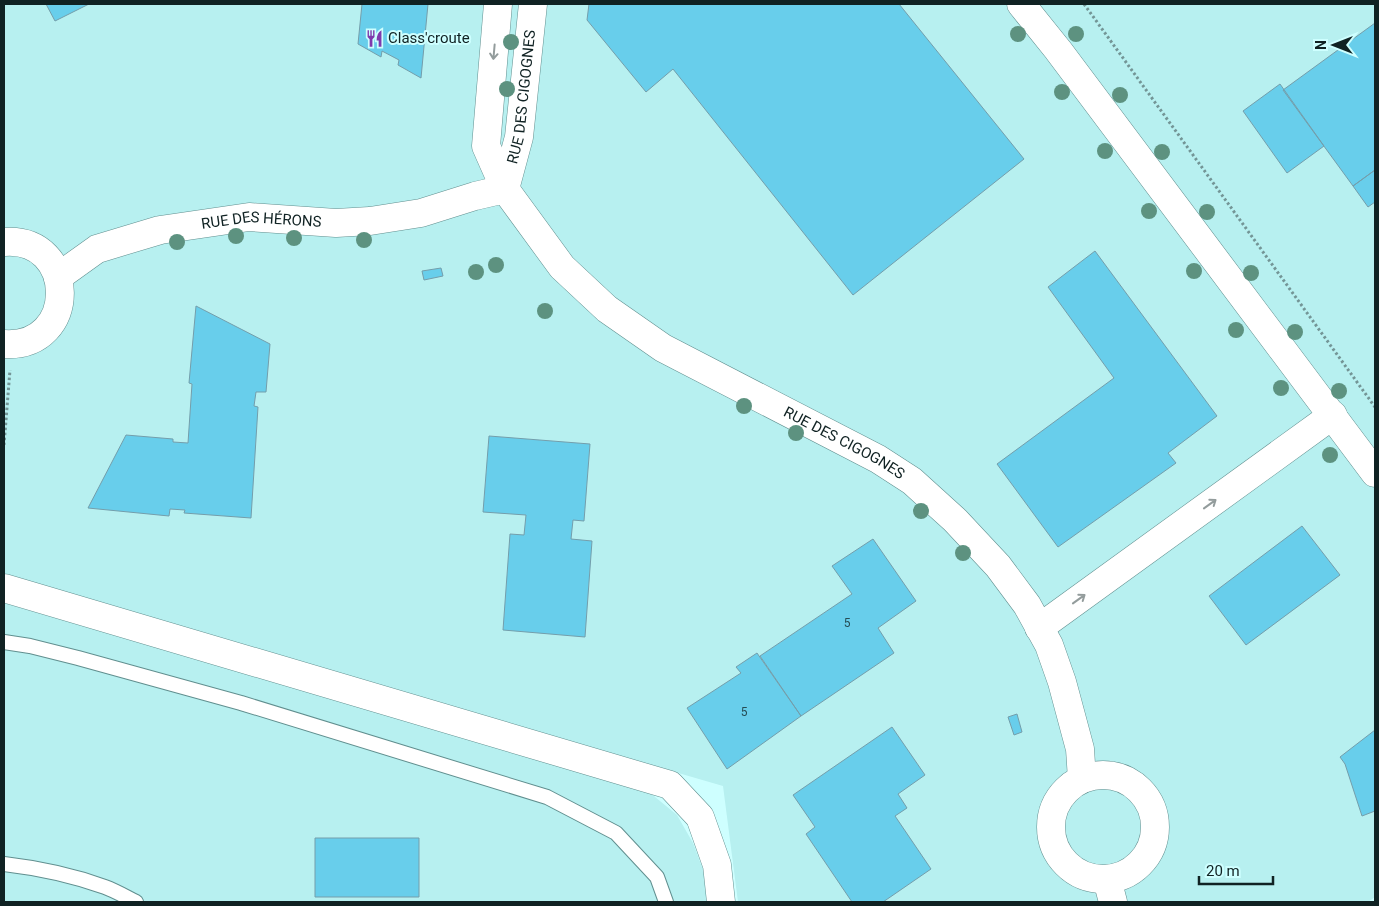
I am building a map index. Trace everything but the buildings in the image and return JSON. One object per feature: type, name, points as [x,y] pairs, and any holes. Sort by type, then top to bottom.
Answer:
[{"type":"street","name":"RUE DES CIGOGNES","points":[[498,4],[486,146],[505,189],[562,267],[607,309],[663,348],[878,459],[912,482],[955,520],[998,566],[1027,606],[1049,645],[1062,682],[1080,749],[1082,779]]},
{"type":"street","name":"RUE DES CIGOGNES","points":[[505,189],[519,137],[533,4]]},
{"type":"street","points":[[1020,4],[1058,50],[1375,473]]},
{"type":"street","points":[[1028,4],[1058,50]]},
{"type":"street","name":"RUE DES HÉRONS","points":[[58,277],[97,249],[160,230],[249,217],[336,223],[370,221],[421,213],[474,196],[505,189]]},
{"type":"street","points":[[4,242],[28,245],[41,252],[52,263],[58,277],[61,292],[59,308],[52,322],[42,333],[28,341],[8,344]]},
{"type":"street","points":[[1039,628],[1333,415]]},
{"type":"street","points":[[4,588],[670,785],[700,816],[717,865],[721,902]]},
{"type":"street","points":[[1100,775],[1118,777],[1134,786],[1147,799],[1154,816],[1154,834],[1149,850],[1139,864],[1124,875],[1110,891],[1074,870],[1061,858],[1053,842],[1050,825],[1053,810],[1060,797],[1070,786],[1082,779],[1100,775]]},
{"type":"lane","points":[[4,642],[30,646],[78,658],[241,703],[547,797],[616,833],[657,877],[666,902]]},
{"type":"lane","points":[[4,864],[34,868],[75,878],[106,888],[136,902]]},
{"type":"path","points":[[1084,4],[1375,407]]},
{"type":"path","points":[[4,445],[8,344]]},
{"type":"shaded area","points":[[4,4],[1375,4],[1375,897],[1368,902],[738,902],[723,786],[4,577]]},
{"type":"shaded area","points":[[4,603],[649,792],[677,815],[693,843],[705,875],[708,902],[4,902]]},
{"type":"place","name":"Class'croute","points":[[374,38]]}]
